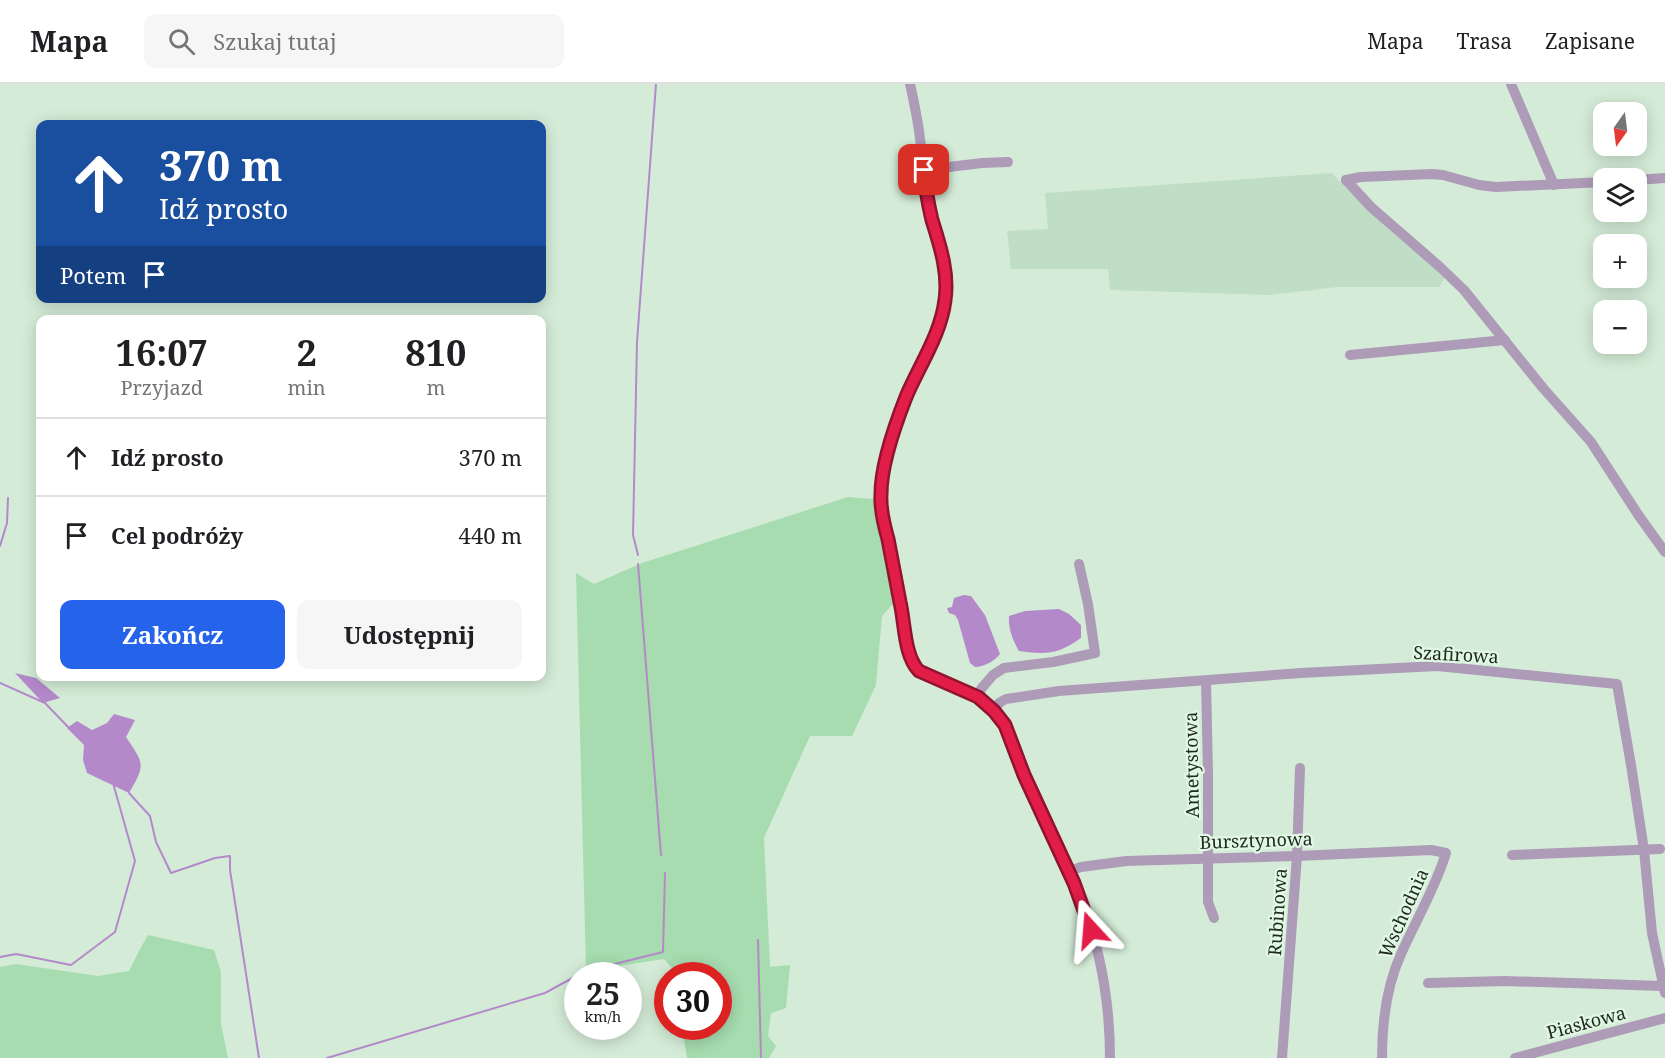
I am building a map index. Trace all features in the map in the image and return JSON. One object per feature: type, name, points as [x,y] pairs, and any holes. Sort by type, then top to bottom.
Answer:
[{"type":"street","points":[[910,84],[920,137],[926,194],[946,273],[946,297],[940,322],[898,419],[880,494],[909,654],[913,665],[925,675],[978,697],[1005,725],[1024,775],[1069,871],[1087,916],[1101,966],[1110,1030],[1110,1058]]},
{"type":"street","points":[[1511,84],[1554,185]]},
{"type":"street","points":[[924,170],[1008,162]]},
{"type":"street","points":[[1593,183],[1496,187],[1432,174],[1361,177],[1346,180],[1388,222],[1456,283],[1505,340],[1543,388],[1591,442],[1665,552]]},
{"type":"street","points":[[1647,179],[1665,178]]},
{"type":"street","points":[[1350,355],[1505,340]]},
{"type":"street","points":[[978,697],[981,688],[993,675],[1004,668],[1053,662],[1095,653],[1079,564]]},
{"type":"street","name":"Szafirowa","points":[[994,711],[999,703],[1006,699],[1059,691],[1301,673],[1437,666],[1617,684],[1644,850],[1652,933],[1664,990],[1505,981],[1428,983]]},
{"type":"street","name":"Ametystowa","points":[[1206,681],[1208,902],[1214,918]]},
{"type":"street","name":"Rubinowa","points":[[1282,1058],[1297,856],[1300,768]]},
{"type":"street","points":[[1512,855],[1660,849]]},
{"type":"street","name":"Bursztynowa","points":[[1069,871],[1081,867],[1126,861],[1431,850],[1446,852]]},
{"type":"street","name":"Wschodnia","points":[[1382,1058],[1383,1022],[1395,970],[1431,892],[1446,852]]},
{"type":"street","name":"Piaskowa","points":[[1523,1057],[1665,1018]]},
{"type":"shaded area","points":[[1332,173],[1387,228],[1445,277],[1439,287],[1338,287],[1270,295],[1110,290],[1108,269],[1011,269],[1007,231],[1048,229],[1045,193]]},
{"type":"shaded area","points":[[964,595],[971,596],[985,615],[1000,654],[992,661],[978,667],[970,663],[958,620],[955,615],[949,613],[947,608],[952,607],[954,598]]},
{"type":"shaded area","points":[[1059,609],[1069,614],[1081,625],[1081,638],[1052,652],[1019,651],[1011,635],[1009,616],[1025,611]]},
{"type":"shaded area","points":[[15,673],[36,678],[36,681],[40,681],[60,698],[43,703]]},
{"type":"shaded area","points":[[114,714],[135,720],[126,737],[141,764],[138,776],[129,793],[87,773],[83,760],[84,745],[67,728],[77,721],[92,730],[107,723]]},
{"type":"green space","points":[[848,497],[874,499],[893,604],[882,616],[876,685],[852,736],[810,736],[764,838],[770,967],[790,965],[786,1008],[771,1013],[768,1036],[776,1046],[769,1058],[687,1058],[684,1040],[732,1040],[732,962],[667,962],[664,959],[642,962],[586,962],[576,573],[594,584],[642,563]]},
{"type":"green space","points":[[148,935],[214,950],[221,972],[221,1024],[228,1058],[0,1058],[0,967],[16,964],[98,976],[129,971]]},
{"type":"waterway","points":[[638,555],[633,535],[637,342],[656,84]]},
{"type":"waterway","points":[[0,546],[7,523],[8,498]]},
{"type":"waterway","points":[[638,564],[661,855]]},
{"type":"waterway","points":[[0,683],[45,703],[69,728]]},
{"type":"waterway","points":[[0,957],[16,954],[71,965],[115,932],[135,861],[113,783]]},
{"type":"waterway","points":[[129,793],[150,816],[156,842],[171,873],[215,858],[230,856],[230,870],[259,1058]]},
{"type":"waterway","points":[[622,962],[663,952],[665,873]]},
{"type":"waterway","points":[[758,940],[761,1058]]},
{"type":"waterway","points":[[327,1058],[545,993],[564,983]]},
{"type":"route","points":[[924,170],[926,194],[946,273],[946,297],[940,322],[898,419],[880,494],[909,654],[913,665],[919,671],[972,693],[994,711],[1005,725],[1024,775],[1079,894],[1091,930]]}]
